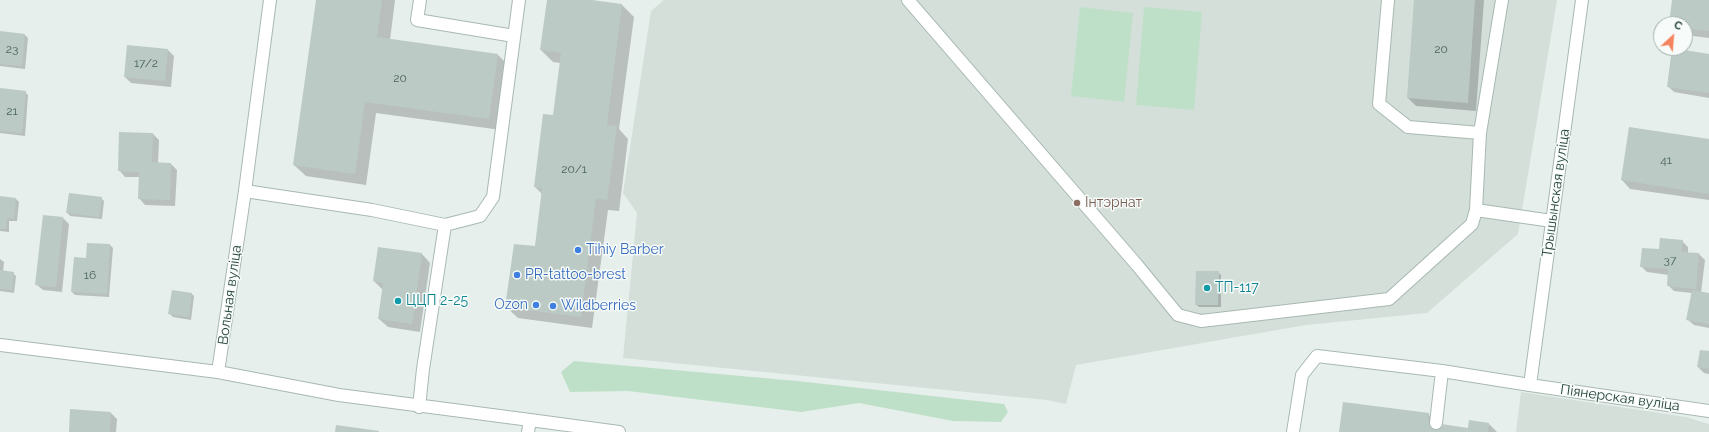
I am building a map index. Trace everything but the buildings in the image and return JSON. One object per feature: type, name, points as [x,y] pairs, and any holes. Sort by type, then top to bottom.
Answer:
[{"type":"street","name":"Вольная вуліца","points":[[218,372],[245,191],[270,0]]},
{"type":"street","points":[[420,0],[417,20],[514,36]]},
{"type":"street","points":[[245,191],[372,210],[445,225],[480,216],[492,197],[519,0]]},
{"type":"street","points":[[908,0],[1137,265],[1178,315],[1201,321],[1389,299],[1472,224],[1476,210],[1480,134],[1502,0]]},
{"type":"street","points":[[1388,0],[1379,104],[1408,126],[1480,134]]},
{"type":"street","name":"Трышынская вуліца","points":[[1530,385],[1582,0]]},
{"type":"street","points":[[1476,210],[1552,221]]},
{"type":"street","points":[[419,407],[423,369],[445,225]]},
{"type":"street","points":[[0,345],[218,372],[339,395],[529,426],[619,432]]},
{"type":"street","name":"Піянерская вуліца","points":[[1293,432],[1302,376],[1317,356],[1442,371],[1709,411]]},
{"type":"street","points":[[1436,423],[1442,371]]},
{"type":"shaded area","name":"Інтэрнат","points":[[664,0],[1557,0],[1518,234],[1427,313],[1306,325],[1076,365],[1066,404],[1047,400],[623,358],[637,213],[623,193],[651,11]]},
{"type":"shaded area","points":[[1521,392],[1686,417],[1709,424],[1709,432],[1516,432]]},
{"type":"green space","points":[[1080,7],[1133,13],[1124,102],[1071,96]]},
{"type":"green space","points":[[1144,7],[1202,12],[1194,110],[1136,105]]},
{"type":"green space","points":[[574,361],[797,381],[1004,404],[1008,412],[1001,422],[953,421],[859,403],[801,412],[628,391],[570,392],[561,372]]},
{"type":"place","name":"Інтэрнат","points":[[1077,203]]},
{"type":"place","name":"Tihiy Barber","points":[[578,250]]},
{"type":"place","name":"PR-tattoo-brest","points":[[517,275]]},
{"type":"place","name":"ТП-117","points":[[1207,288]]},
{"type":"place","name":"ЦЦП 2-25","points":[[398,301]]},
{"type":"place","name":"Ozon","points":[[536,305]]},
{"type":"place","name":"Wildberries","points":[[553,306]]}]
